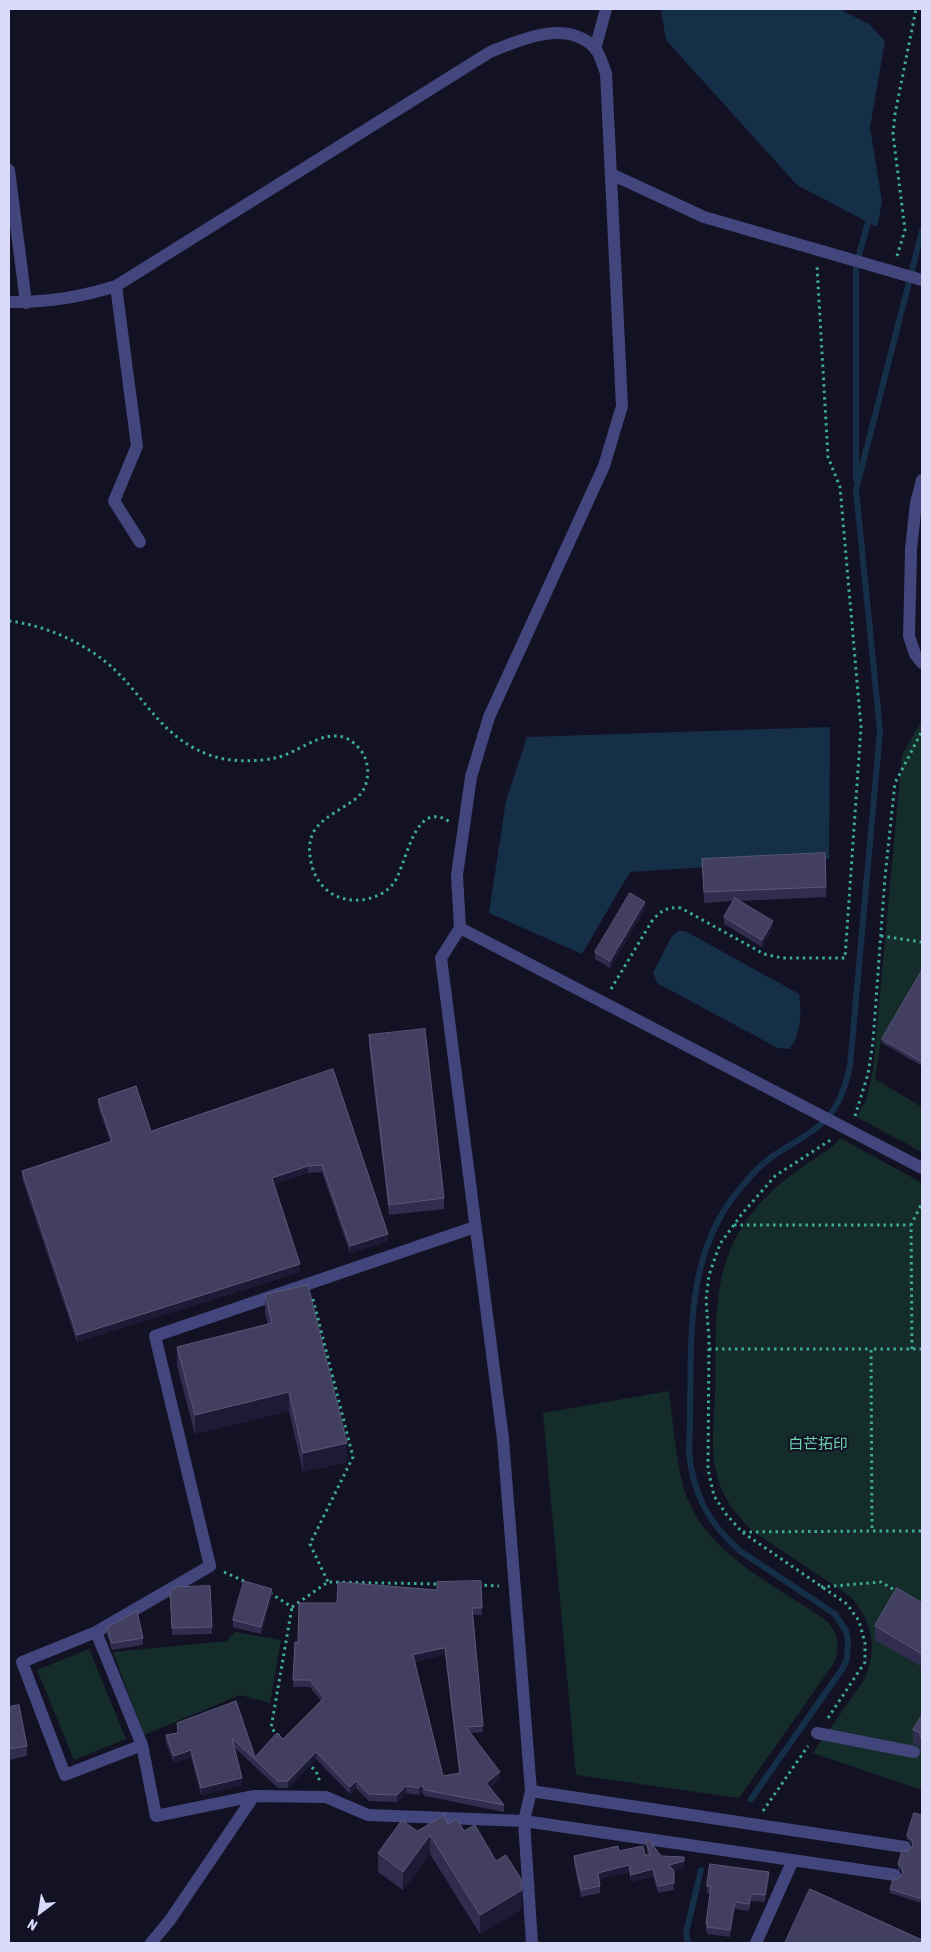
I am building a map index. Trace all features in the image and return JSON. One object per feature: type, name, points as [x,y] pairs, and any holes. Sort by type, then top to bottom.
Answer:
[{"type":"street","points":[[595,49],[606,9]]},
{"type":"street","points":[[9,302],[26,303],[80,297],[116,286],[490,52],[530,36],[570,33],[595,49],[606,73],[622,406],[604,466],[489,717],[471,777],[462,838],[457,875],[460,928],[441,958],[502,1439],[531,1791],[524,1821],[532,1943]]},
{"type":"street","points":[[9,170],[26,303]]},
{"type":"street","points":[[611,174],[704,217],[816,251],[922,280]]},
{"type":"street","points":[[116,286],[137,446],[114,501],[140,542]]},
{"type":"street","points":[[922,480],[916,503],[911,549],[909,636],[915,654],[922,663]]},
{"type":"street","points":[[460,928],[812,1109],[922,1168]]},
{"type":"street","points":[[142,1745],[65,1775],[22,1662],[96,1632],[210,1566],[156,1336],[476,1227]]},
{"type":"street","points":[[96,1632],[142,1745],[156,1816],[254,1796],[326,1797],[368,1814],[524,1821],[895,1875]]},
{"type":"street","points":[[817,1733],[914,1752]]},
{"type":"street","points":[[531,1791],[905,1847]]},
{"type":"street","points":[[151,1943],[170,1920],[254,1796]]},
{"type":"street","points":[[756,1943],[793,1860]]},
{"type":"path","points":[[893,272],[905,230],[894,153],[895,114],[916,9]]},
{"type":"path","points":[[603,1002],[652,920],[659,912],[668,907],[680,908],[764,954],[782,958],[845,958],[861,727],[840,487],[828,457],[816,251]]},
{"type":"path","points":[[9,621],[54,632],[86,649],[115,670],[140,697],[158,723],[183,743],[213,756],[244,761],[276,758],[306,746],[318,738],[333,735],[347,738],[359,747],[366,760],[368,774],[365,788],[356,800],[325,817],[316,828],[311,841],[309,855],[318,881],[328,891],[341,898],[368,900],[381,894],[392,885],[400,874],[414,833],[421,823],[433,818],[446,819],[456,827],[462,838]]},
{"type":"path","points":[[753,1824],[865,1662],[865,1643],[859,1622],[847,1604],[742,1532],[726,1514],[714,1496],[708,1469],[709,1349],[706,1300],[709,1275],[720,1244],[775,1176],[846,1127],[868,1074],[895,783],[922,731]]},
{"type":"path","points":[[881,936],[922,942]]},
{"type":"path","points":[[912,1349],[911,1225],[922,1203]]},
{"type":"path","points":[[734,1226],[911,1225]]},
{"type":"path","points":[[309,1284],[353,1457],[310,1544],[328,1582]]},
{"type":"path","points":[[870,1348],[872,1531]]},
{"type":"path","points":[[709,1349],[922,1348]]},
{"type":"path","points":[[742,1532],[922,1531]]},
{"type":"path","points":[[210,1566],[251,1585]]},
{"type":"path","points":[[284,1740],[271,1728],[292,1607],[328,1582],[446,1584]]},
{"type":"path","points":[[821,1587],[881,1582],[906,1597]]},
{"type":"path","points":[[476,1585],[515,1586]]},
{"type":"path","points":[[268,1592],[292,1607]]},
{"type":"path","points":[[303,1759],[316,1771],[326,1797]]},
{"type":"green space","points":[[922,720],[922,968],[881,1040],[875,1079],[922,1107],[922,1152],[857,1117],[867,1098],[873,1070],[902,755]]},
{"type":"green space","name":"白芒拓印","points":[[840,1138],[922,1183],[922,1790],[813,1753],[864,1680],[872,1647],[868,1626],[864,1616],[851,1597],[754,1532],[742,1520],[731,1507],[723,1492],[715,1466],[713,1436],[717,1312],[723,1270],[730,1251],[739,1232],[758,1205],[793,1174],[833,1146]]},
{"type":"green space","points":[[669,1391],[676,1450],[683,1486],[693,1510],[706,1531],[723,1549],[743,1565],[828,1622],[836,1637],[838,1647],[834,1663],[739,1798],[576,1775],[543,1413]]},
{"type":"green space","points":[[235,1632],[281,1640],[270,1703],[240,1695],[144,1735],[113,1652],[227,1641]]},
{"type":"green space","points":[[89,1649],[126,1739],[74,1760],[37,1670]]},
{"type":"water","points":[[661,9],[839,9],[869,24],[885,41],[870,127],[882,202],[877,227],[797,185],[666,40]]},
{"type":"water","points":[[830,727],[829,859],[630,872],[582,954],[489,913],[506,801],[527,737]]},
{"type":"water","points":[[678,931],[685,931],[799,994],[800,1023],[796,1038],[789,1049],[778,1048],[657,983],[653,973],[672,936]]},
{"type":"building","points":[[825,853],[826,887],[704,892],[702,859]]},
{"type":"building","points":[[630,893],[645,902],[610,961],[595,952]]},
{"type":"building","points":[[735,898],[773,921],[762,940],[724,917]]},
{"type":"building","points":[[922,970],[922,1062],[882,1039]]},
{"type":"building","points":[[425,1029],[444,1198],[389,1205],[369,1035]]},
{"type":"building","points":[[333,1069],[388,1234],[350,1246],[322,1165],[308,1166],[272,1178],[300,1264],[77,1335],[22,1171],[112,1141],[98,1099],[136,1086],[151,1131]]},
{"type":"building","points":[[308,1285],[347,1443],[303,1453],[289,1392],[195,1415],[177,1347],[272,1323],[265,1295]]},
{"type":"building","points":[[244,1581],[272,1589],[261,1627],[233,1620]]},
{"type":"building","points":[[481,1581],[482,1608],[472,1608],[483,1726],[466,1727],[500,1772],[486,1783],[504,1805],[425,1790],[422,1785],[419,1788],[406,1786],[397,1795],[369,1794],[356,1781],[350,1787],[316,1752],[288,1781],[278,1781],[232,1738],[242,1778],[201,1788],[191,1750],[174,1756],[166,1735],[178,1733],[177,1723],[236,1701],[255,1757],[277,1733],[283,1739],[324,1698],[310,1680],[293,1680],[295,1642],[298,1642],[299,1603],[337,1603],[338,1582],[437,1590],[437,1582]],"holes":[[[445,1648],[460,1773],[443,1776],[413,1655]]]},
{"type":"building","points":[[210,1586],[212,1627],[172,1628],[170,1591],[177,1587]]},
{"type":"building","points":[[897,1588],[922,1603],[922,1654],[875,1626]]},
{"type":"building","points":[[137,1611],[143,1638],[112,1643],[107,1628]]},
{"type":"building","points":[[19,1705],[27,1746],[9,1749],[9,1707]]},
{"type":"building","points":[[922,1715],[922,1740],[919,1732],[913,1730]]},
{"type":"building","points":[[914,1813],[922,1815],[922,1899],[890,1889],[893,1879],[898,1879],[903,1873],[902,1868],[898,1864],[902,1851],[908,1851],[913,1845],[912,1840],[907,1836]]},
{"type":"building","points":[[446,1814],[444,1817],[448,1824],[457,1819],[464,1831],[475,1825],[496,1861],[506,1855],[521,1879],[522,1890],[480,1915],[430,1835],[403,1872],[378,1853],[402,1820],[417,1831]]},
{"type":"building","points":[[646,1840],[649,1840],[661,1856],[684,1857],[684,1861],[669,1865],[674,1871],[674,1883],[658,1886],[653,1869],[631,1875],[629,1865],[598,1873],[600,1886],[581,1890],[574,1856],[618,1846],[619,1851],[643,1846],[645,1855],[650,1855]]},
{"type":"building","points":[[710,1864],[769,1872],[765,1895],[751,1894],[749,1904],[735,1902],[730,1930],[707,1927],[708,1924],[706,1924],[711,1886],[707,1886]]},
{"type":"building","points":[[810,1889],[922,1940],[922,1943],[785,1943]]},
{"type":"waterway","points":[[856,479],[856,266],[868,222]]},
{"type":"waterway","points":[[751,1799],[843,1668],[847,1659],[848,1640],[846,1631],[835,1614],[740,1551],[719,1529],[704,1506],[694,1480],[689,1450],[693,1314],[706,1248],[720,1218],[739,1190],[762,1165],[811,1132],[827,1118],[840,1099],[850,1066],[880,731],[856,490],[922,231]]},
{"type":"waterway","points":[[688,1943],[686,1933],[701,1870]]}]
